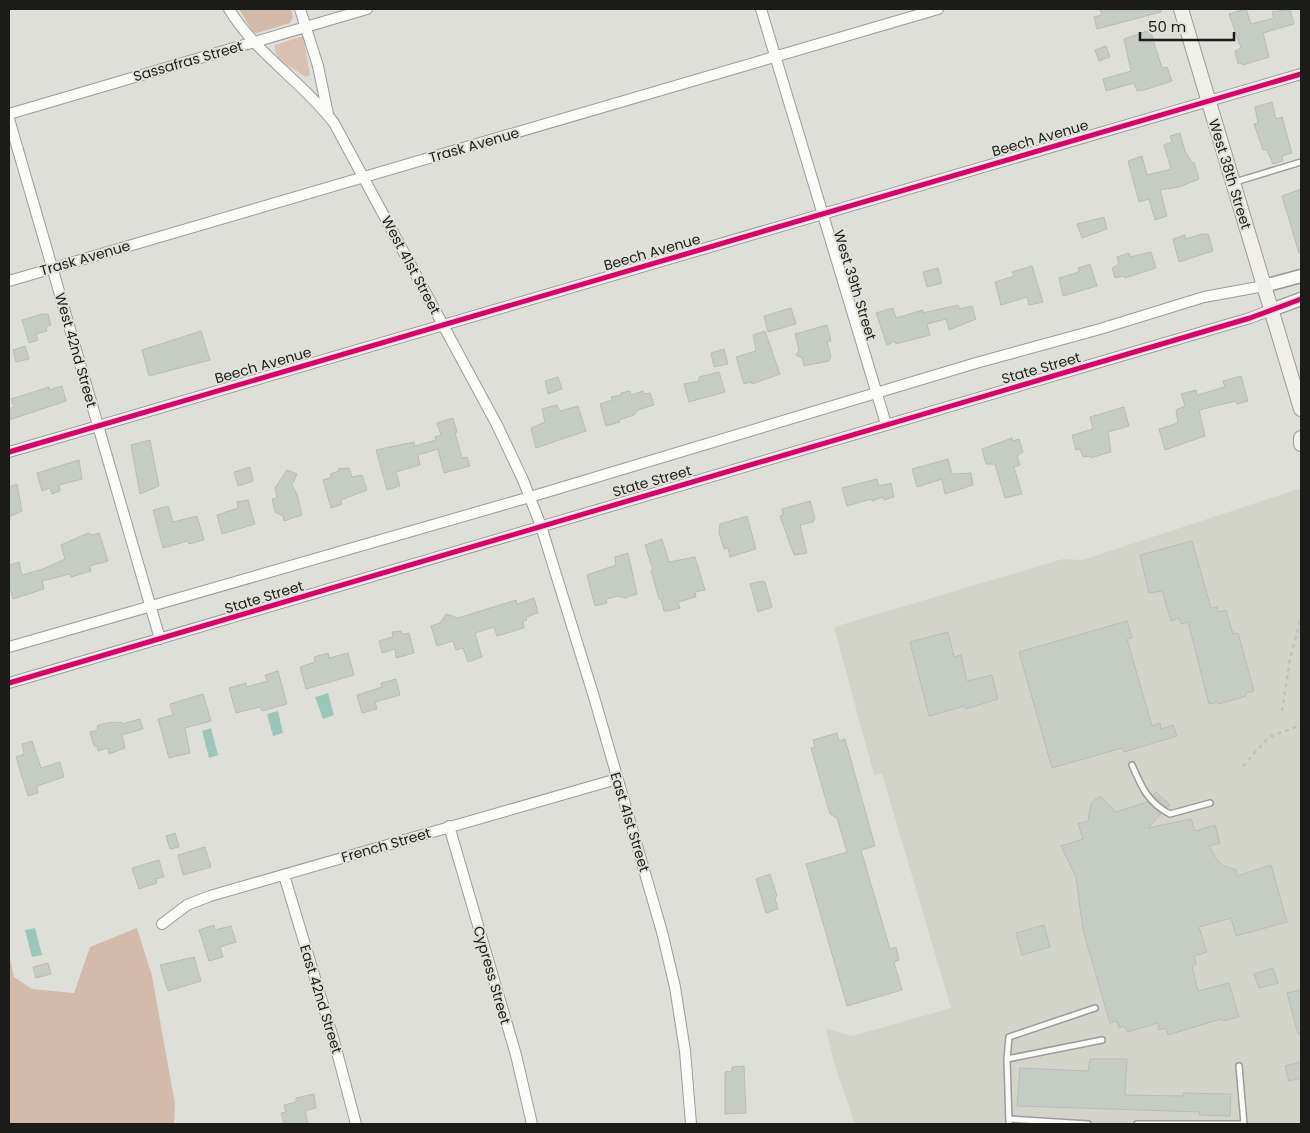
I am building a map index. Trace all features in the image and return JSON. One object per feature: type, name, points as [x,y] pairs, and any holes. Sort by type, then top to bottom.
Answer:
[{"type":"main road","name":"West 38th Street","points":[[1181,9],[1301,409]]},
{"type":"main road","points":[[1301,438],[1301,444]]},
{"type":"street","name":"West 41st Street","points":[[229,9],[253,43],[317,101],[328,115],[497,425],[541,526]]},
{"type":"street","name":"West 41st Street","points":[[300,9],[307,26],[318,66],[328,115]]},
{"type":"street","name":"Sassafras Street","points":[[9,114],[367,9]]},
{"type":"street","name":"West 39th Street","points":[[761,9],[821,214],[886,424]]},
{"type":"street","name":"Trask Avenue","points":[[9,281],[938,9]]},
{"type":"street","name":"Beech Avenue","points":[[9,452],[1301,74]]},
{"type":"street","name":"West 42nd Street","points":[[9,119],[160,640]]},
{"type":"street","name":"State Street","points":[[9,647],[530,497],[876,394],[1100,330],[1204,297],[1264,286],[1301,276]]},
{"type":"street","name":"State Street","points":[[9,683],[160,640],[1271,310],[1301,299]]},
{"type":"street","name":"East 41st Street","points":[[541,526],[594,697],[652,896],[675,987],[685,1051],[691,1124]]},
{"type":"street","name":"French Street","points":[[162,924],[187,905],[210,896],[617,779]]},
{"type":"street","name":"Cypress Street","points":[[449,826],[516,1055],[532,1124]]},
{"type":"street","name":"East 42nd Street","points":[[284,875],[334,1041],[356,1124]]},
{"type":"lane","points":[[1233,182],[1301,162]]},
{"type":"lane","points":[[1132,765],[1146,796],[1170,814],[1210,803]]},
{"type":"lane","points":[[1088,1124],[1009,1122],[1007,1059],[1009,1037],[1095,1008]]},
{"type":"lane","points":[[1007,1059],[1102,1040]]},
{"type":"lane","points":[[1137,1124],[1244,1124],[1239,1066]]},
{"type":"path","points":[[1282,711],[1290,659],[1301,618]]},
{"type":"path","points":[[1243,766],[1269,737],[1301,725]]},
{"type":"shaded area","points":[[239,9],[291,9],[293,17],[290,23],[257,33],[253,32]]},
{"type":"shaded area","points":[[303,36],[310,75],[306,77],[285,64],[275,50],[275,45]]},
{"type":"shaded area","points":[[1301,488],[1301,1124],[855,1124],[834,1063],[826,1029],[853,1036],[951,1008],[882,774],[874,775],[834,627],[1063,559],[1083,560]]},
{"type":"shaded area","points":[[328,693],[334,715],[323,719],[315,697]]},
{"type":"shaded area","points":[[278,711],[283,733],[273,736],[267,714]]},
{"type":"shaded area","points":[[211,728],[218,755],[209,758],[202,731]]},
{"type":"shaded area","points":[[35,928],[42,955],[32,957],[25,930]]},
{"type":"shaded area","points":[[137,928],[152,976],[175,1104],[174,1124],[9,1124],[9,954],[14,977],[32,989],[74,993],[90,947]]},
{"type":"building","points":[[1100,9],[1161,9],[1161,12],[1097,29],[1094,17],[1102,15]]},
{"type":"building","points":[[1246,9],[1251,24],[1274,18],[1272,12],[1290,9],[1294,24],[1263,33],[1269,57],[1243,65],[1242,63],[1238,64],[1235,51],[1241,48],[1229,14]]},
{"type":"building","points":[[1150,30],[1162,68],[1167,67],[1172,81],[1144,90],[1137,91],[1134,83],[1106,91],[1103,79],[1131,71],[1124,39]]},
{"type":"building","points":[[1106,46],[1110,57],[1099,61],[1095,50]]},
{"type":"building","points":[[1272,102],[1276,119],[1282,117],[1292,153],[1282,156],[1283,161],[1273,164],[1267,150],[1263,150],[1254,124],[1258,123],[1255,107]]},
{"type":"building","points":[[1180,133],[1185,151],[1192,163],[1194,162],[1199,179],[1179,187],[1160,190],[1167,216],[1155,220],[1149,199],[1139,202],[1128,161],[1142,156],[1147,175],[1171,169],[1164,145],[1172,142],[1170,136]]},
{"type":"building","points":[[1301,189],[1301,252],[1299,253],[1282,196]]},
{"type":"building","points":[[1104,217],[1107,229],[1082,238],[1077,224]]},
{"type":"building","points":[[1208,234],[1213,251],[1179,262],[1173,239],[1185,235],[1185,239]]},
{"type":"building","points":[[1151,252],[1156,268],[1125,278],[1124,276],[1115,278],[1112,268],[1119,264],[1117,257],[1129,253],[1130,257]]},
{"type":"building","points":[[1090,264],[1097,286],[1063,296],[1059,278],[1079,272],[1078,268]]},
{"type":"building","points":[[1032,266],[1043,302],[1029,305],[1027,297],[1001,305],[995,282],[1014,276],[1012,272]]},
{"type":"building","points":[[938,268],[942,283],[927,287],[923,272]]},
{"type":"building","points":[[958,305],[960,309],[972,306],[976,319],[949,330],[946,319],[927,324],[930,335],[896,344],[895,341],[887,345],[876,313],[893,308],[896,318],[923,310],[923,313]]},
{"type":"building","points":[[791,308],[796,324],[768,332],[764,316]]},
{"type":"building","points":[[48,314],[51,325],[46,327],[47,331],[36,334],[38,340],[29,343],[22,320]]},
{"type":"building","points":[[827,325],[831,341],[827,342],[831,356],[829,361],[804,366],[802,358],[796,355],[799,350],[795,334]]},
{"type":"building","points":[[201,331],[210,360],[149,376],[142,350]]},
{"type":"building","points":[[765,331],[780,374],[752,384],[751,382],[744,384],[736,357],[756,351],[753,335]]},
{"type":"building","points":[[25,346],[29,359],[16,362],[13,350]]},
{"type":"building","points":[[724,349],[728,364],[714,367],[711,353]]},
{"type":"building","points":[[719,372],[725,392],[689,402],[684,384],[699,381],[699,377]]},
{"type":"building","points":[[1241,376],[1248,401],[1237,404],[1236,401],[1199,410],[1205,436],[1165,450],[1159,429],[1178,423],[1176,410],[1185,406],[1181,394],[1196,390],[1197,395],[1225,387],[1223,381]]},
{"type":"building","points":[[558,377],[562,389],[548,394],[545,381]]},
{"type":"building","points":[[62,386],[66,401],[9,420],[9,409],[14,407],[11,399],[49,387],[49,390]]},
{"type":"building","points":[[630,391],[631,395],[643,391],[643,394],[650,393],[654,405],[638,410],[634,415],[619,420],[620,422],[606,426],[600,404],[612,400],[611,397]]},
{"type":"building","points":[[557,405],[560,411],[578,406],[586,431],[536,448],[531,428],[545,422],[542,409]]},
{"type":"building","points":[[1124,407],[1129,426],[1108,432],[1111,452],[1090,458],[1090,456],[1083,457],[1080,449],[1076,450],[1072,435],[1093,429],[1090,417]]},
{"type":"building","points":[[453,418],[462,458],[467,457],[470,466],[444,473],[438,449],[418,455],[420,465],[396,472],[400,486],[387,490],[376,450],[414,442],[415,446],[436,440],[435,437],[441,435],[437,423]]},
{"type":"building","points":[[1012,438],[1013,441],[1019,439],[1023,452],[1017,456],[1020,465],[1014,467],[1022,494],[1005,498],[995,464],[986,464],[982,449]]},
{"type":"building","points":[[150,440],[159,486],[140,494],[131,445]]},
{"type":"building","points":[[948,459],[952,474],[971,473],[973,485],[945,494],[942,479],[917,487],[912,469]]},
{"type":"building","points":[[79,460],[82,479],[59,485],[60,491],[52,494],[50,488],[42,491],[37,473]]},
{"type":"building","points":[[250,467],[253,481],[238,486],[234,472]]},
{"type":"building","points":[[349,468],[352,477],[362,475],[367,490],[341,500],[342,504],[331,508],[323,480],[332,477],[330,474],[339,471],[338,469]]},
{"type":"building","points":[[287,470],[297,474],[292,485],[297,494],[302,515],[284,521],[283,516],[275,512],[272,499],[277,498],[275,488]]},
{"type":"building","points":[[877,479],[879,486],[891,483],[894,497],[884,500],[883,497],[872,501],[871,499],[847,506],[842,488]]},
{"type":"building","points":[[17,484],[22,511],[9,517],[9,487]]},
{"type":"building","points":[[248,500],[255,524],[222,534],[217,515],[238,508],[237,502]]},
{"type":"building","points":[[810,501],[815,518],[813,522],[800,525],[807,553],[794,555],[780,516],[783,515],[782,509]]},
{"type":"building","points":[[168,506],[173,522],[197,516],[204,540],[189,544],[188,541],[163,548],[153,510]]},
{"type":"building","points":[[747,516],[756,549],[730,557],[728,548],[724,549],[719,533],[720,524]]},
{"type":"building","points":[[88,533],[92,535],[99,533],[108,561],[90,566],[91,571],[71,577],[70,574],[42,581],[44,589],[13,599],[9,584],[9,565],[19,562],[22,575],[43,569],[65,559],[61,545]]},
{"type":"building","points":[[662,539],[669,562],[695,557],[705,590],[695,592],[696,597],[678,602],[680,608],[668,611],[664,611],[661,599],[659,599],[645,545]]},
{"type":"building","points":[[1192,541],[1211,608],[1217,607],[1218,612],[1226,610],[1233,634],[1238,633],[1254,691],[1246,693],[1246,696],[1219,704],[1218,702],[1209,704],[1188,622],[1181,624],[1179,618],[1171,621],[1162,591],[1149,593],[1140,555]]},
{"type":"building","points":[[628,553],[637,594],[625,598],[618,596],[606,599],[607,603],[595,606],[587,575],[616,565],[615,557]]},
{"type":"building","points":[[765,582],[772,607],[758,612],[750,584]]},
{"type":"building","points":[[534,598],[538,613],[526,617],[527,620],[523,621],[524,628],[497,636],[494,627],[475,633],[482,657],[468,662],[463,648],[456,650],[453,641],[437,646],[431,626],[440,623],[446,614],[458,618],[516,600],[517,604]]},
{"type":"building","points":[[1127,621],[1132,638],[1127,639],[1152,726],[1160,723],[1161,729],[1173,725],[1177,736],[1124,752],[1122,748],[1052,768],[1019,652]]},
{"type":"building","points":[[401,631],[402,634],[409,633],[414,653],[396,658],[395,649],[382,653],[379,641],[393,637],[392,632]]},
{"type":"building","points":[[948,632],[954,657],[961,655],[967,681],[992,675],[998,699],[966,709],[965,706],[929,716],[910,642]]},
{"type":"building","points":[[328,653],[329,658],[348,653],[354,675],[306,689],[300,667],[315,662],[314,657]]},
{"type":"building","points":[[278,671],[287,704],[262,711],[260,707],[236,713],[229,688],[246,683],[247,687],[267,681],[265,675]]},
{"type":"building","points":[[396,679],[400,695],[375,702],[377,709],[362,713],[357,695],[382,687],[381,683]]},
{"type":"building","points":[[203,694],[211,721],[185,728],[190,753],[169,758],[158,719],[173,715],[170,704]]},
{"type":"building","points":[[140,719],[143,729],[122,735],[125,748],[109,754],[108,748],[98,751],[97,746],[94,746],[90,732],[98,730],[97,726],[106,723],[121,722],[121,724]]},
{"type":"building","points":[[837,733],[839,741],[845,739],[875,846],[861,850],[890,949],[896,947],[899,960],[894,962],[902,990],[847,1006],[806,864],[847,852],[837,818],[830,814],[811,748],[815,747],[813,740]]},
{"type":"building","points":[[32,741],[41,768],[60,762],[64,777],[37,786],[38,793],[28,796],[16,757],[24,754],[22,744]]},
{"type":"building","points":[[1156,792],[1170,805],[1167,807],[1153,795]]},
{"type":"building","points":[[1100,796],[1116,812],[1147,802],[1161,814],[1148,828],[1191,819],[1195,831],[1215,825],[1220,843],[1209,846],[1218,861],[1224,866],[1236,870],[1237,876],[1271,865],[1287,922],[1236,936],[1231,918],[1199,927],[1207,952],[1194,956],[1196,964],[1192,966],[1198,991],[1229,983],[1239,1017],[1222,1021],[1221,1019],[1168,1035],[1166,1028],[1159,1030],[1158,1023],[1127,1032],[1125,1026],[1119,1028],[1117,1021],[1110,1023],[1083,930],[1076,877],[1061,846],[1083,839],[1078,824],[1088,821],[1091,803]]},
{"type":"building","points":[[175,833],[179,847],[170,849],[166,836]]},
{"type":"building","points":[[205,847],[211,867],[183,875],[178,855]]},
{"type":"building","points":[[159,860],[164,877],[156,879],[157,883],[139,889],[132,868]]},
{"type":"building","points":[[770,874],[777,896],[775,898],[778,909],[766,913],[756,879]]},
{"type":"building","points":[[214,925],[215,930],[231,926],[236,942],[220,947],[223,957],[209,961],[199,930]]},
{"type":"building","points":[[1044,925],[1050,947],[1022,955],[1016,933]]},
{"type":"building","points":[[194,957],[201,981],[168,991],[160,965]]},
{"type":"building","points":[[48,963],[51,974],[36,978],[33,967]]},
{"type":"building","points":[[1273,968],[1278,983],[1259,988],[1254,974]]},
{"type":"building","points":[[1301,990],[1301,1033],[1298,1034],[1287,993]]},
{"type":"building","points":[[1090,1059],[1127,1059],[1125,1095],[1183,1096],[1183,1093],[1231,1094],[1230,1116],[1199,1115],[1200,1112],[1017,1106],[1020,1068],[1088,1071]]},
{"type":"building","points":[[1301,1062],[1301,1078],[1289,1081],[1285,1066]]},
{"type":"building","points":[[744,1066],[746,1113],[725,1114],[725,1072],[732,1071],[732,1067]]},
{"type":"building","points":[[314,1094],[316,1108],[305,1111],[308,1124],[284,1124],[281,1113],[286,1112],[284,1105],[296,1102],[296,1098]]},
{"type":"cycle path","points":[[9,452],[1301,74]]},
{"type":"cycle path","points":[[9,683],[1250,318],[1301,299]]}]
